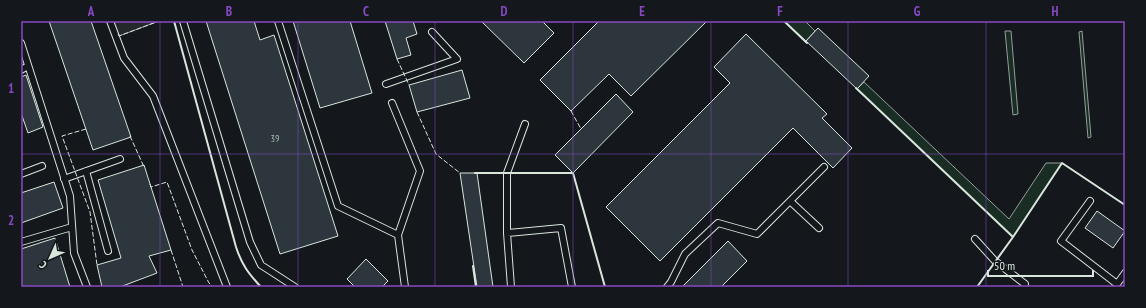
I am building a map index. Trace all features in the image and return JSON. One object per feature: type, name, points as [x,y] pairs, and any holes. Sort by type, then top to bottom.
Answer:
[{"type":"lane","points":[[110,21],[124,58],[153,96],[227,287]]},
{"type":"lane","points":[[183,21],[250,242],[261,265],[295,287]]},
{"type":"lane","points":[[278,21],[338,206],[398,235]]},
{"type":"lane","points":[[386,84],[457,59],[432,32]]},
{"type":"lane","points":[[21,43],[70,196],[74,253],[87,287]]},
{"type":"lane","points":[[21,70],[28,66]]},
{"type":"lane","points":[[392,102],[420,172],[398,235],[405,287]]},
{"type":"lane","points":[[511,287],[507,233],[507,173],[525,124]]},
{"type":"lane","points":[[64,179],[120,159]]},
{"type":"lane","points":[[21,174],[42,166]]},
{"type":"lane","points":[[667,287],[671,282],[684,254],[718,223],[757,234],[824,167]]},
{"type":"lane","points":[[86,171],[108,251]]},
{"type":"lane","points":[[790,201],[819,228]]},
{"type":"lane","points":[[1090,201],[1061,241],[1119,286],[1125,273]]},
{"type":"lane","points":[[21,242],[72,227]]},
{"type":"lane","points":[[507,233],[561,228],[572,287]]},
{"type":"lane","points":[[975,239],[995,261],[1024,284],[1024,287]]},
{"type":"green space","points":[[784,21],[805,21],[815,31],[806,41]]},
{"type":"green space","points":[[1005,31],[1011,31],[1018,114],[1013,115]]},
{"type":"green space","points":[[1082,31],[1091,137],[1088,138],[1079,32]]},
{"type":"green space","points":[[864,82],[1009,219],[1046,163],[1062,163],[1013,237],[857,89]]},
{"type":"shaded area","points":[[113,21],[159,21],[119,36]]},
{"type":"building","points":[[49,21],[91,21],[131,137],[93,150]]},
{"type":"building","points":[[206,21],[254,21],[260,40],[274,35],[338,236],[280,254]]},
{"type":"building","points":[[293,21],[350,21],[372,93],[320,108]]},
{"type":"building","points":[[385,21],[413,21],[417,34],[406,38],[411,55],[397,59]]},
{"type":"building","points":[[481,21],[542,21],[554,33],[524,63]]},
{"type":"building","points":[[599,21],[707,21],[631,96],[609,74],[571,111],[540,80]]},
{"type":"building","points":[[818,28],[869,76],[857,89],[806,41]]},
{"type":"building","points":[[746,34],[827,114],[822,118],[852,148],[833,168],[793,128],[660,261],[606,207],[730,83],[714,67]]},
{"type":"building","points":[[462,70],[470,98],[417,112],[409,85]]},
{"type":"building","points":[[26,75],[43,127],[28,133],[21,113],[21,77]]},
{"type":"building","points":[[616,94],[633,112],[573,173],[555,155]]},
{"type":"building","points":[[144,165],[171,250],[149,256],[157,273],[120,287],[102,287],[97,265],[121,258],[98,180]]},
{"type":"building","points":[[460,173],[477,173],[493,287],[477,287]]},
{"type":"building","points":[[54,182],[63,208],[21,223],[21,193]]},
{"type":"building","points":[[1097,211],[1125,231],[1113,248],[1085,228]]},
{"type":"building","points":[[55,238],[70,287],[21,287],[21,249]]},
{"type":"building","points":[[728,241],[747,261],[721,287],[682,287]]},
{"type":"building","points":[[366,259],[388,281],[382,287],[355,287],[347,279]]},
{"type":"fence","points":[[118,34],[119,36],[159,21]]},
{"type":"fence","points":[[397,59],[409,85]]},
{"type":"fence","points":[[571,111],[581,129]]},
{"type":"fence","points":[[417,112],[436,154],[460,173]]},
{"type":"fence","points":[[86,129],[62,136],[90,212],[97,265]]},
{"type":"fence","points":[[130,136],[144,167]]},
{"type":"fence","points":[[150,184],[151,187],[167,182],[192,250],[209,283],[213,287]]},
{"type":"fence","points":[[171,250],[183,287]]},
{"type":"wall","points":[[174,21],[236,247],[246,268],[261,287]]},
{"type":"wall","points":[[784,21],[807,43]]},
{"type":"wall","points":[[856,88],[1013,237],[977,287]]},
{"type":"wall","points":[[1013,237],[1062,163],[1125,205]]},
{"type":"wall","points":[[475,173],[573,173],[605,287]]},
{"type":"wall","points":[[473,266],[476,287]]}]
